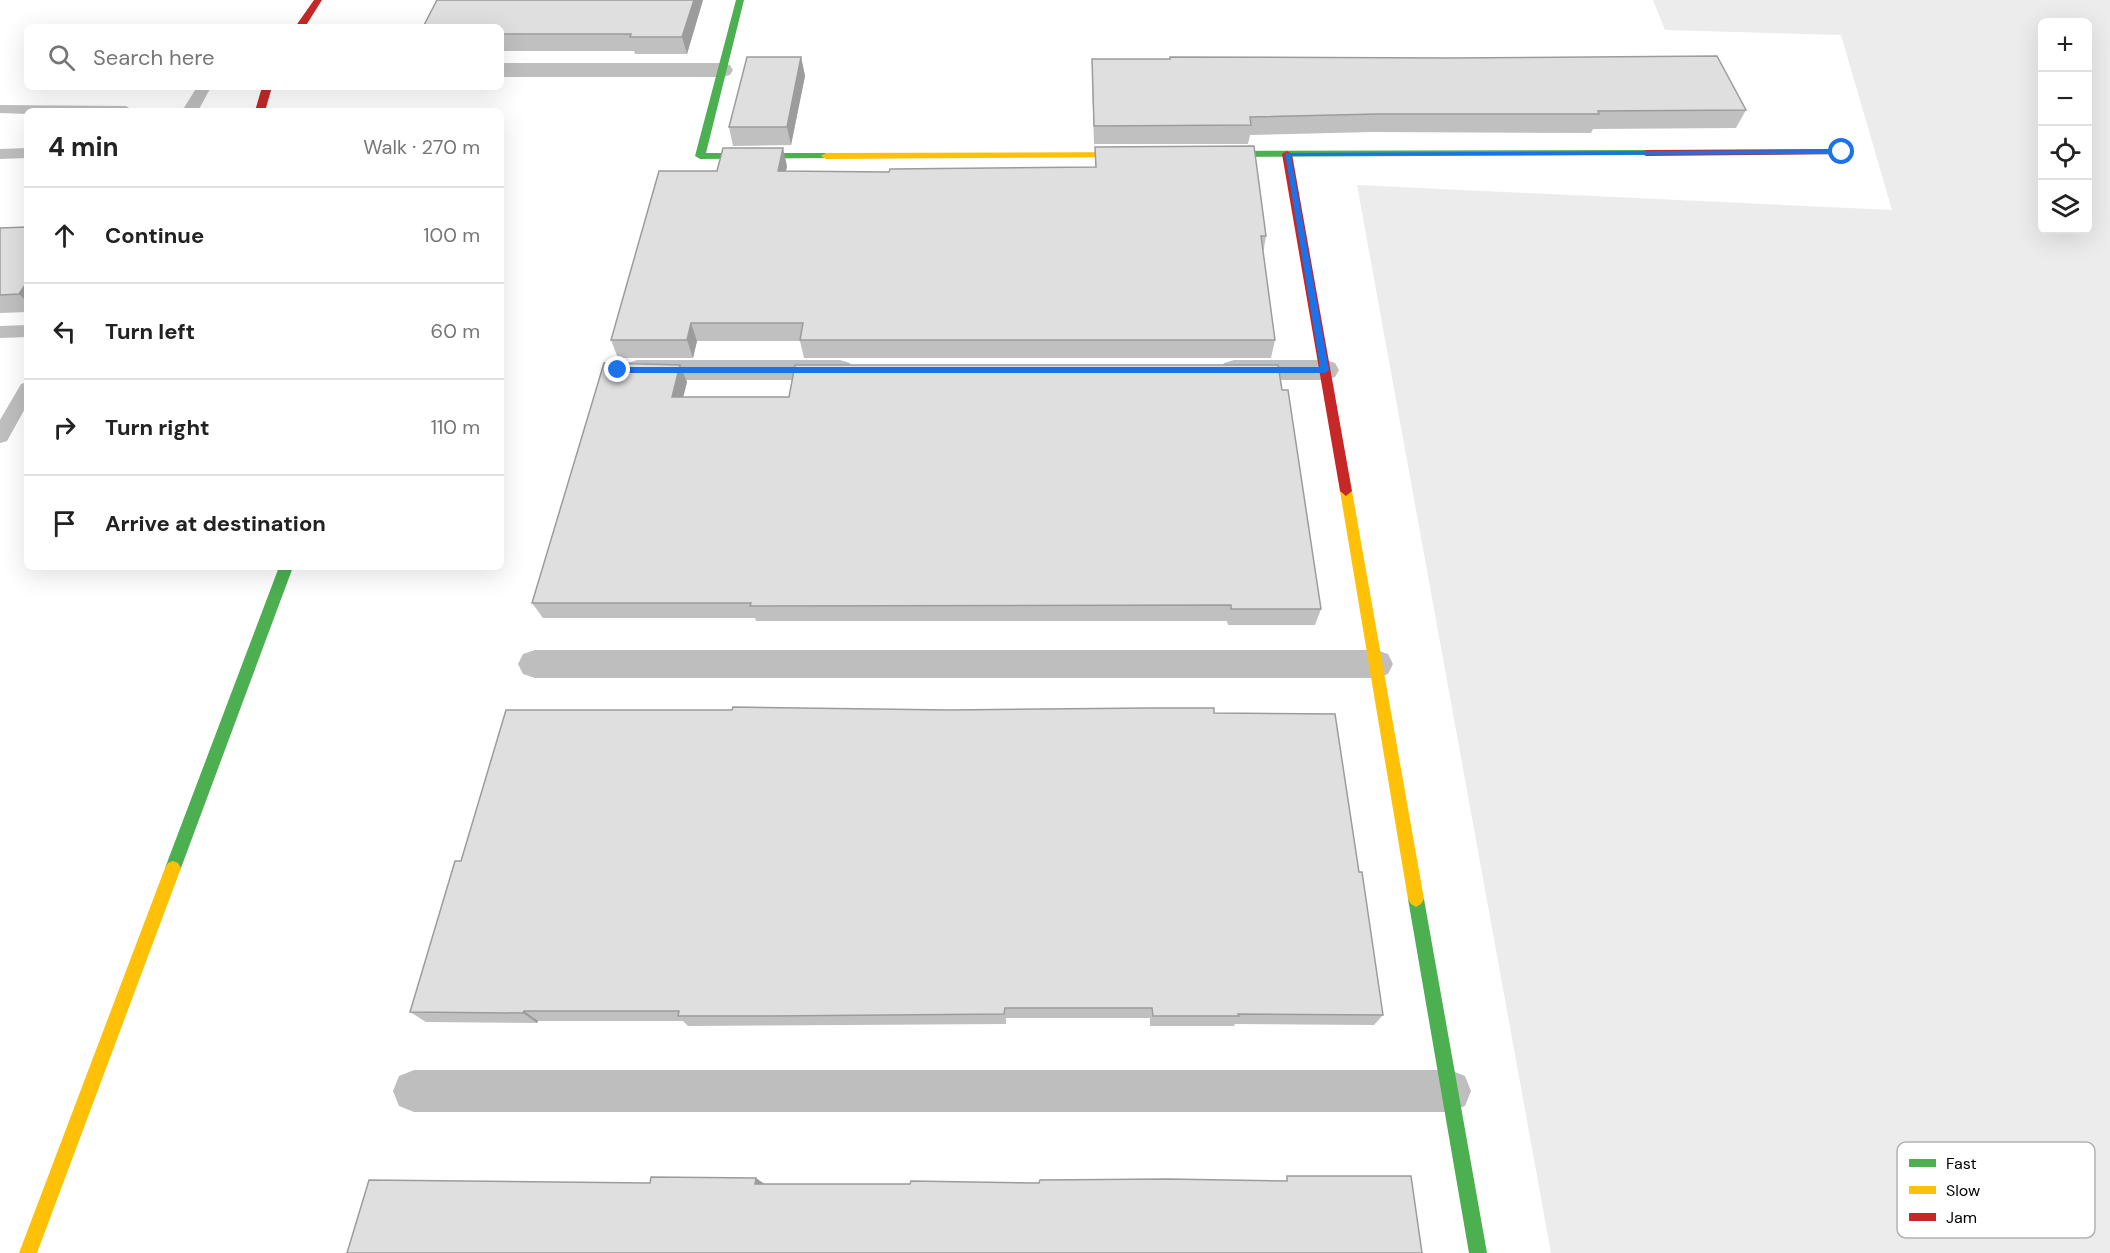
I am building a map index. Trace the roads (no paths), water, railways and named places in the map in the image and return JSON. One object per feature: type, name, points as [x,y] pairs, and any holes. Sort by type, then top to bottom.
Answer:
[{"type":"street","points":[[302,24],[318,0]]},
{"type":"street","points":[[740,0],[700,156],[1155,155]]},
{"type":"street","points":[[504,70],[722,70]]},
{"type":"street","points":[[261,108],[266,90]]},
{"type":"street","points":[[1191,154],[1842,152]]},
{"type":"street","points":[[1287,154],[1478,1253]]},
{"type":"street","points":[[618,370],[869,370]]},
{"type":"street","points":[[1205,370],[1325,370]]},
{"type":"street","points":[[28,1253],[285,570]]},
{"type":"street","points":[[535,664],[1376,664]]},
{"type":"street","points":[[414,1091],[1450,1091]]},
{"type":"lane","points":[[192,108],[202,90]]},
{"type":"lane","points":[[0,109],[24,109]]},
{"type":"lane","points":[[0,154],[24,153]]},
{"type":"lane","points":[[0,332],[24,331]]},
{"type":"lane","points":[[0,436],[24,394]]}]
